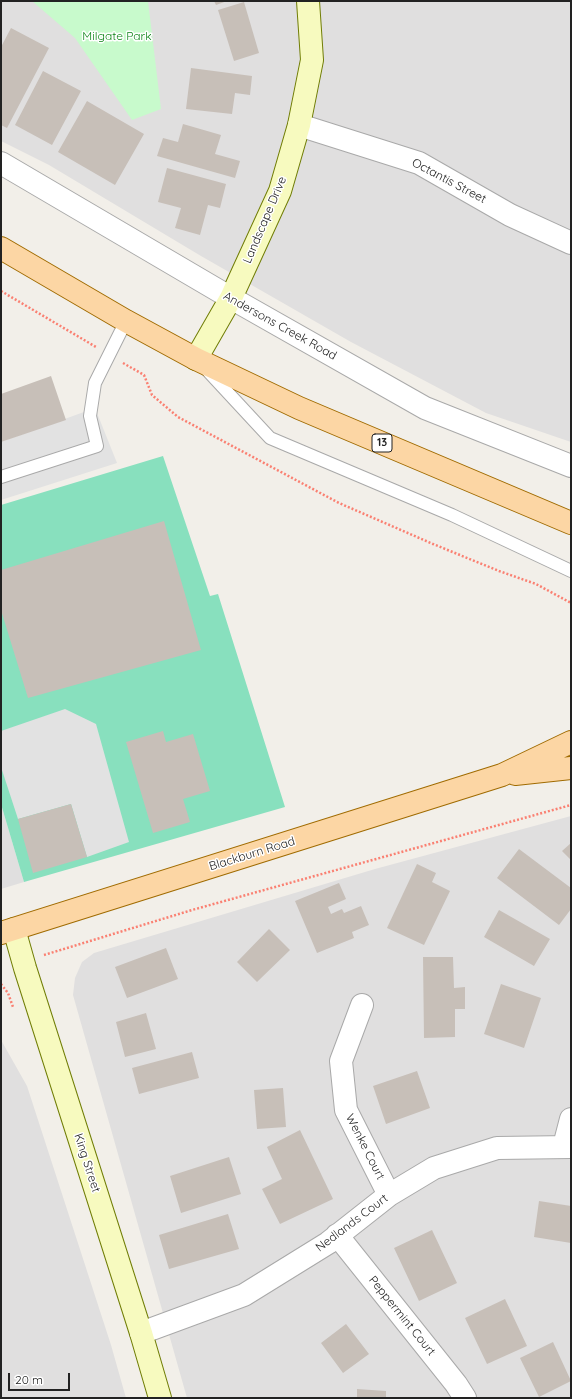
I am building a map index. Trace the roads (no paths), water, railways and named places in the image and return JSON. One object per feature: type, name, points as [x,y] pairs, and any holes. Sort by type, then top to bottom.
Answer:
[{"type":"main road","name":"Landscape Drive","points":[[196,359],[231,298],[280,191],[300,125],[312,60],[308,1]]},
{"type":"main road","name":"13","points":[[1,248],[126,321],[196,359],[299,408],[571,523]]},
{"type":"main road","name":"Blackburn Road","points":[[8,931],[502,775],[571,742]]},
{"type":"main road","name":"Blackburn Road","points":[[502,775],[571,768]]},
{"type":"main road","name":"King Street","points":[[8,931],[23,961],[160,1398]]},
{"type":"street","name":"Octantis Street","points":[[300,125],[419,163],[510,215],[571,243]]},
{"type":"street","name":"Andersons Creek Road","points":[[1,163],[231,298],[425,408],[571,466]]},
{"type":"street","name":"Wenke Court","points":[[362,1005],[341,1061],[346,1110],[389,1195]]},
{"type":"street","points":[[568,1146],[571,1119]]},
{"type":"street","name":"Nedlands Court","points":[[141,1334],[244,1295],[328,1243],[389,1195],[434,1168],[497,1148],[568,1146]]},
{"type":"street","name":"Peppermint Court","points":[[338,1235],[451,1378],[465,1398]]},
{"type":"lane","points":[[1,477],[97,446],[90,416],[95,383],[126,321]]},
{"type":"lane","points":[[196,359],[270,438],[452,515],[571,571]]},
{"type":"park label","name":"Milgate Park","points":[[117,36]]}]
